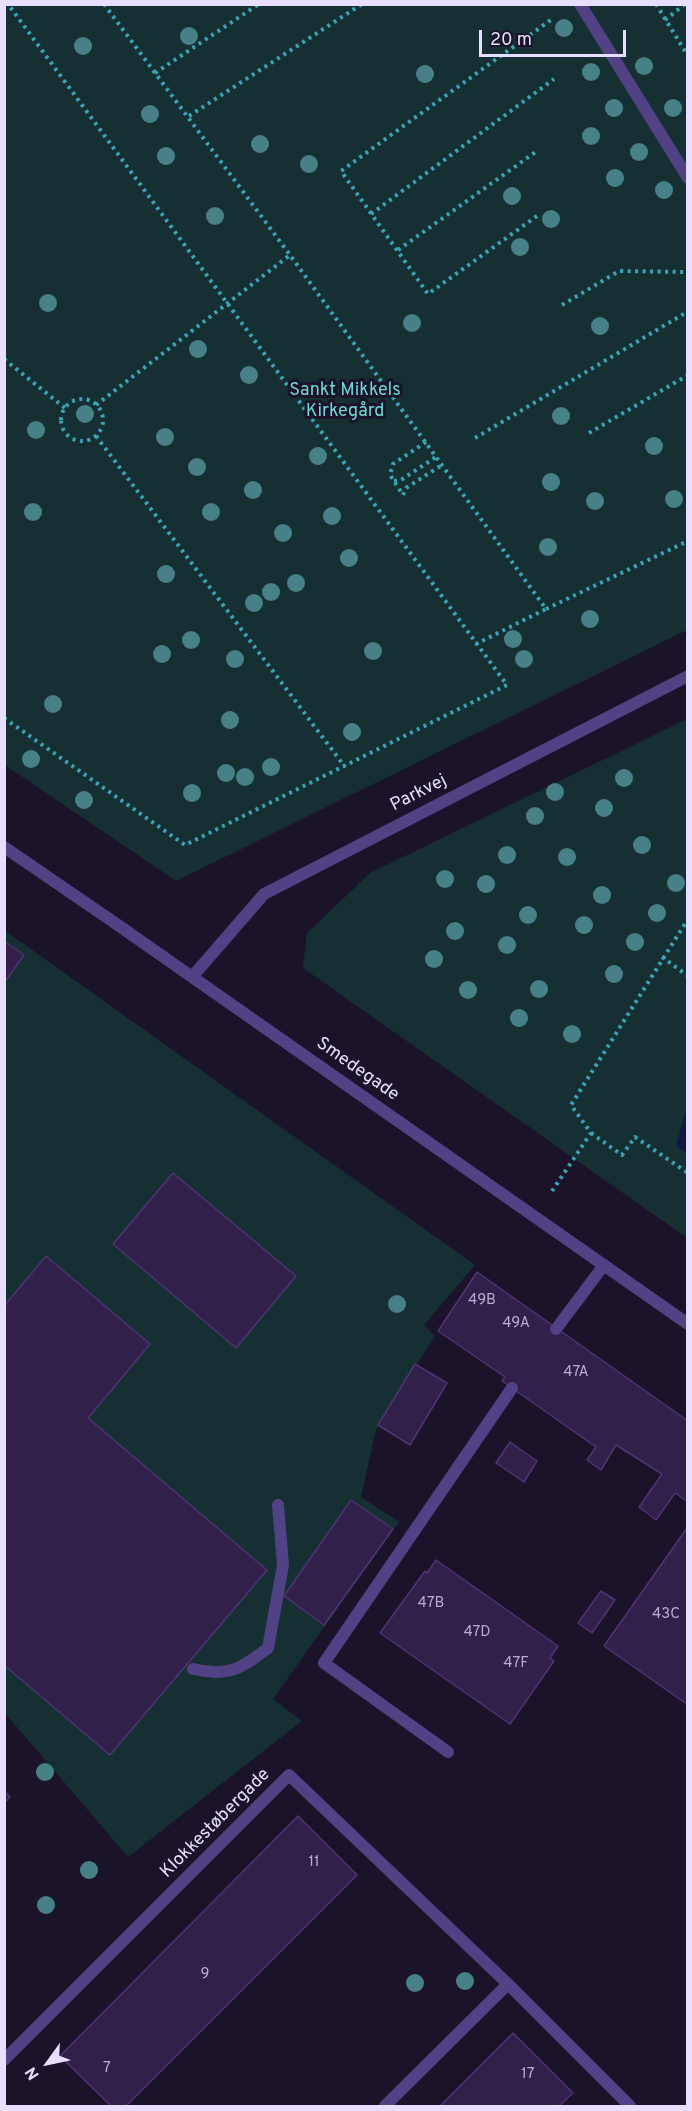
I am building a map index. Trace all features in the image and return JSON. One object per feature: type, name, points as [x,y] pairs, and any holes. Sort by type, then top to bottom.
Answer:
[{"type":"street","points":[[580,4],[687,178]]},
{"type":"street","name":"Parkvej","points":[[192,977],[264,894],[687,676]]},
{"type":"street","name":"Smedegade","points":[[4,847],[687,1324]]},
{"type":"street","points":[[556,1329],[604,1265]]},
{"type":"street","points":[[448,1752],[324,1663],[512,1388]]},
{"type":"street","points":[[193,1670],[215,1674],[234,1669],[244,1666],[268,1648],[283,1565],[278,1505]]},
{"type":"street","name":"Klokkestøbergade","points":[[4,2060],[290,1775],[508,1984],[630,2106]]},
{"type":"street","points":[[385,2106],[508,1984]]},
{"type":"path","points":[[4,718],[185,845],[507,685],[8,4]]},
{"type":"path","points":[[104,4],[189,116],[546,609]]},
{"type":"path","points":[[155,73],[258,4]]},
{"type":"path","points":[[189,116],[362,4]]},
{"type":"path","points":[[656,4],[687,56]]},
{"type":"path","points":[[665,20],[685,4]]},
{"type":"path","points":[[537,216],[428,294],[341,171],[553,18]]},
{"type":"path","points":[[371,214],[554,79]]},
{"type":"path","points":[[398,250],[537,152]]},
{"type":"path","points":[[96,405],[290,255]]},
{"type":"path","points":[[562,305],[619,271],[687,272]]},
{"type":"path","points":[[475,438],[687,312]]},
{"type":"path","points":[[4,359],[65,408]]},
{"type":"path","points":[[589,433],[687,375]]},
{"type":"path","points":[[84,399],[96,405],[103,417],[103,424],[96,436],[90,440],[79,441],[68,436],[61,420],[65,408],[76,400],[84,399]]},
{"type":"path","points":[[96,436],[345,767]]},
{"type":"path","points":[[426,442],[393,464],[390,475],[404,495],[406,488],[442,464]]},
{"type":"path","points":[[394,481],[401,480],[436,457]]},
{"type":"path","points":[[476,644],[687,541]]},
{"type":"path","points":[[687,919],[571,1105],[591,1133],[622,1155],[635,1137],[687,1173]]},
{"type":"path","points":[[662,957],[687,976]]},
{"type":"path","points":[[534,1217],[591,1133]]},
{"type":"green space","name":"Sankt Mikkels Kirkegård","points":[[4,5],[687,5],[687,630],[176,881],[5,765]]},
{"type":"green space","points":[[687,719],[687,1238],[303,968],[307,933],[370,873]]},
{"type":"green space","points":[[4,930],[475,1265],[424,1325],[435,1336],[376,1430],[361,1497],[399,1522],[273,1699],[302,1721],[128,1857],[5,1713]]},
{"type":"shaded area","points":[[687,1108],[688,1154],[676,1145]]},
{"type":"building","points":[[4,941],[24,955],[4,983]]},
{"type":"building","points":[[173,1173],[296,1276],[236,1348],[113,1244]]},
{"type":"building","points":[[46,1256],[150,1344],[88,1418],[267,1570],[110,1755],[4,1665],[4,1306]]},
{"type":"building","points":[[477,1272],[688,1421],[688,1502],[675,1493],[656,1520],[639,1507],[662,1474],[616,1445],[601,1470],[587,1460],[596,1447],[502,1381],[505,1377],[438,1331]]},
{"type":"building","points":[[415,1364],[447,1383],[410,1445],[378,1425]]},
{"type":"building","points":[[510,1442],[537,1461],[524,1482],[496,1463]]},
{"type":"building","points":[[351,1500],[393,1529],[324,1625],[284,1596]]},
{"type":"building","points":[[688,1528],[688,1705],[604,1646]]},
{"type":"building","points":[[436,1560],[558,1646],[550,1658],[554,1661],[510,1724],[380,1633],[425,1571],[427,1573]]},
{"type":"building","points":[[601,1591],[615,1600],[592,1633],[578,1623]]},
{"type":"building","points":[[4,1791],[10,1797],[4,1803]]},
{"type":"building","points":[[298,1816],[357,1875],[126,2106],[111,2106],[60,2056]]},
{"type":"building","points":[[513,2033],[573,2093],[559,2106],[440,2106]]}]
